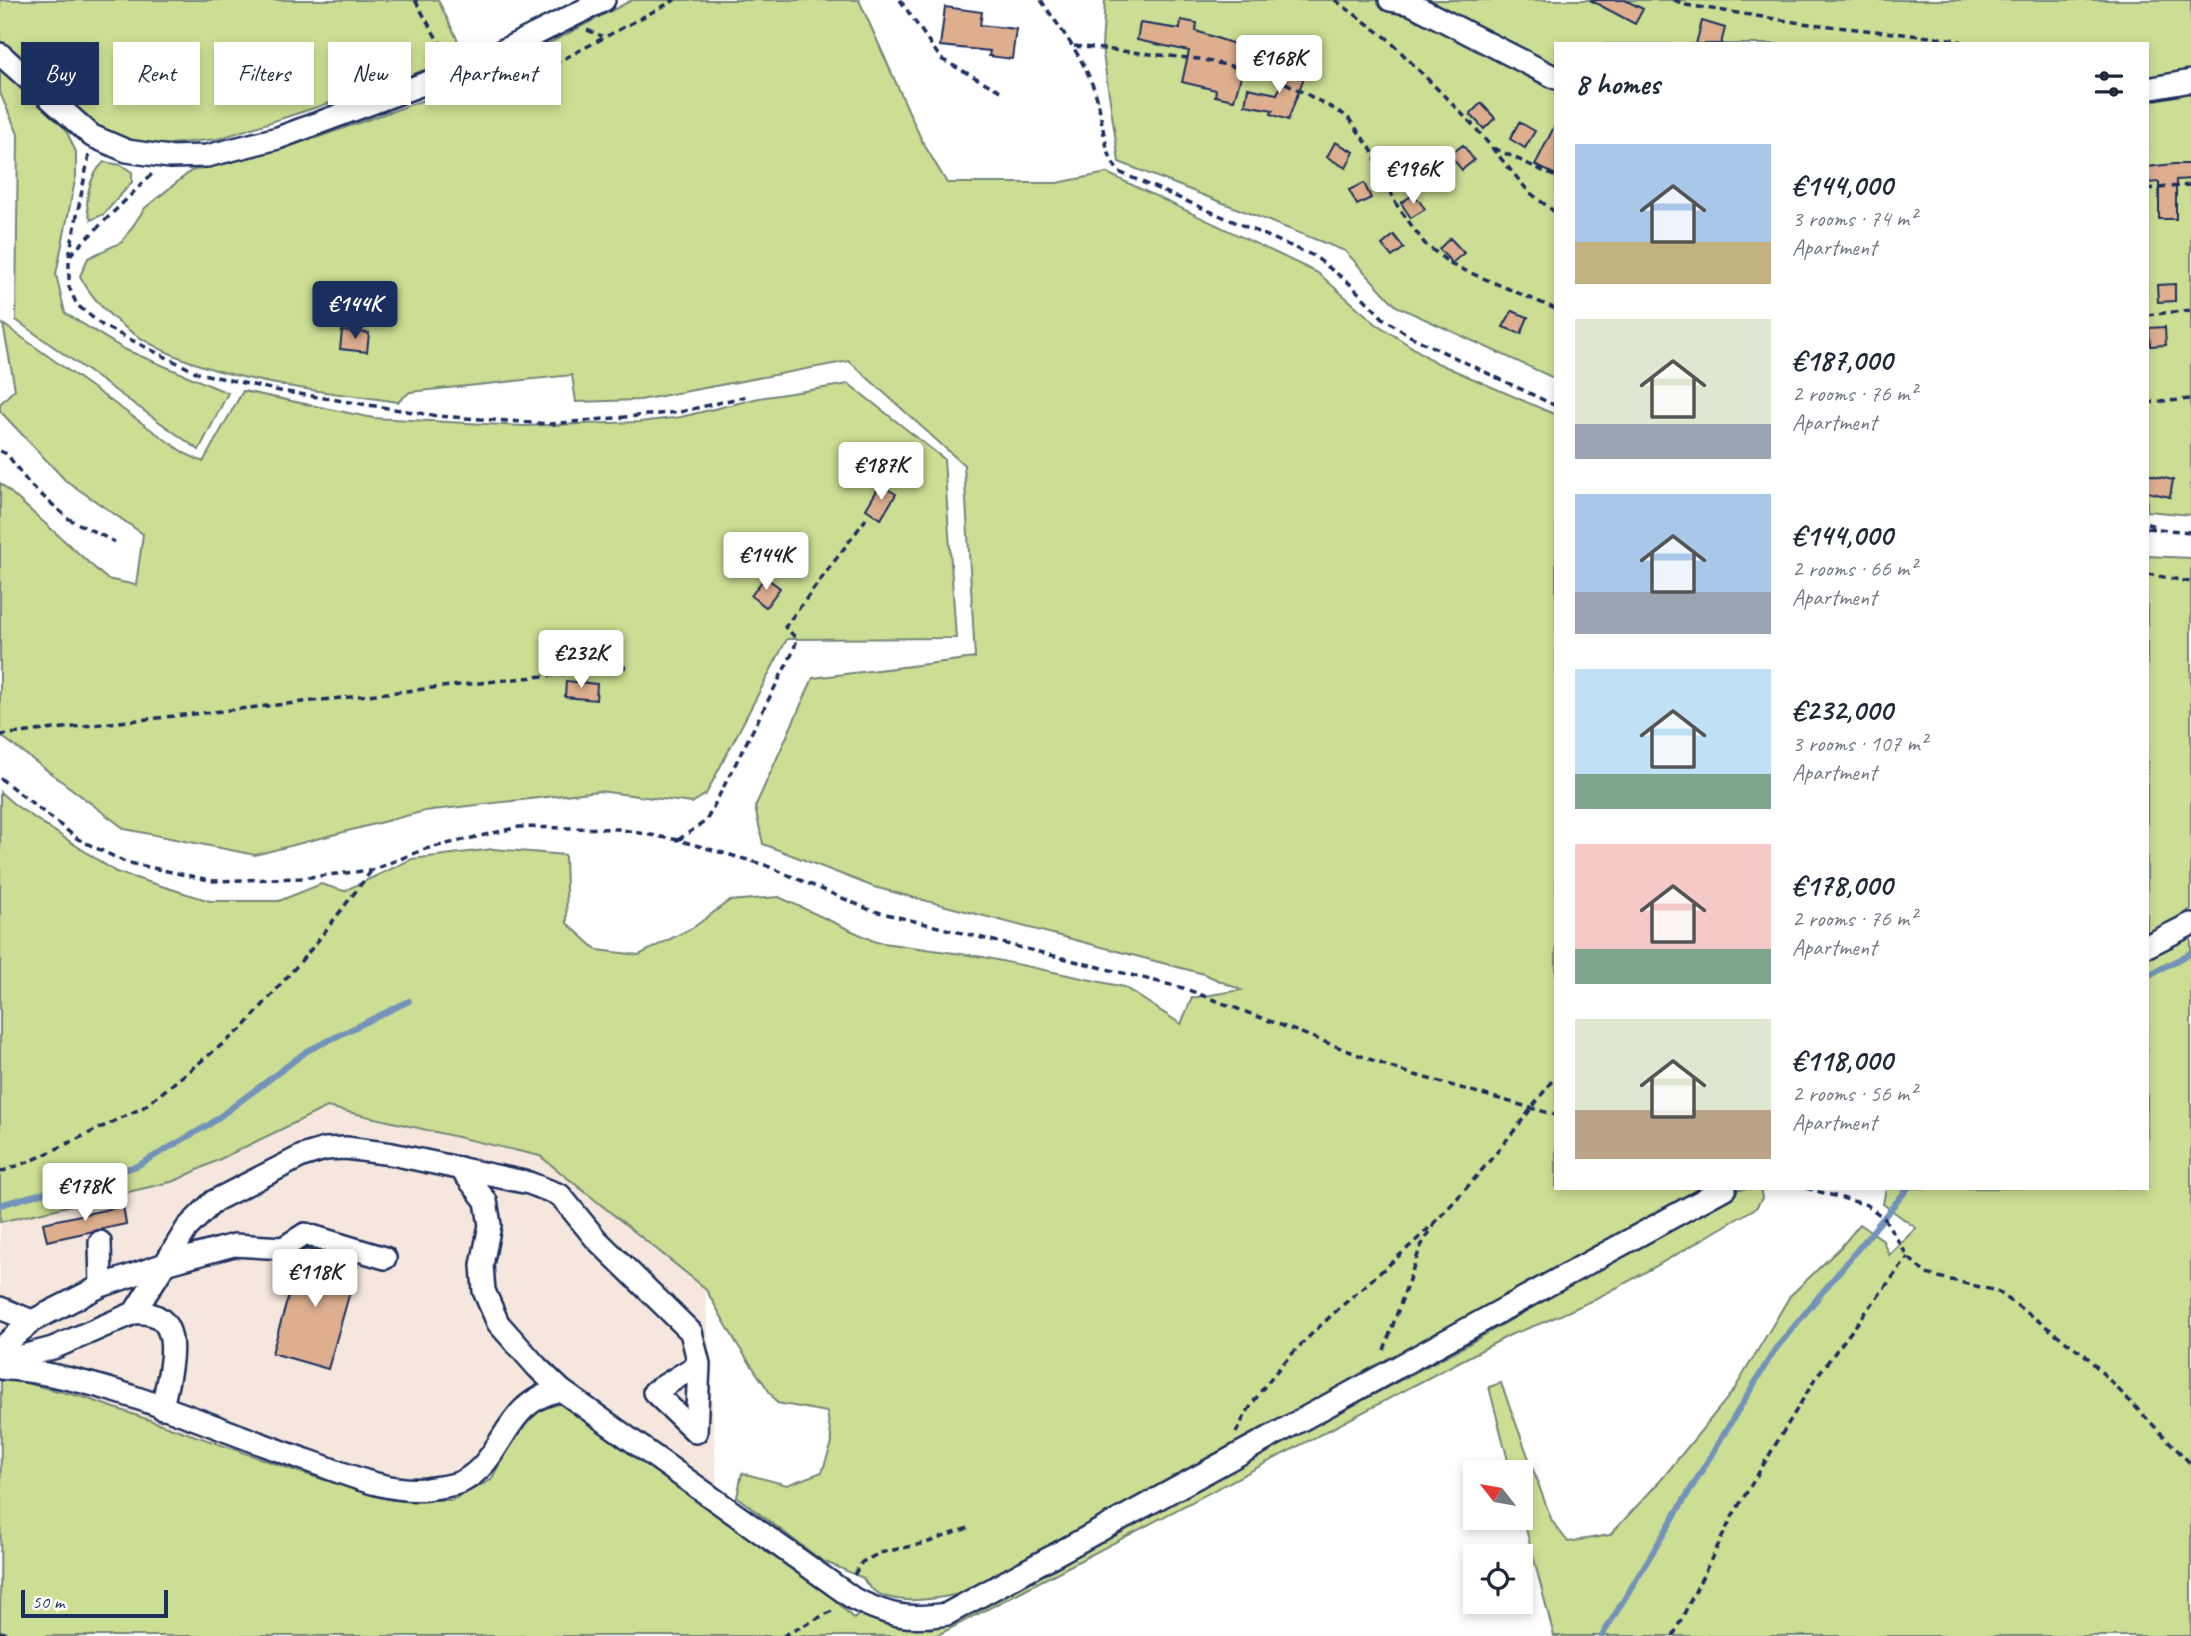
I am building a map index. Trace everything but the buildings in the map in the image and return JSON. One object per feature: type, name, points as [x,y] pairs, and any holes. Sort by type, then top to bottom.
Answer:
[{"type":"street","points":[[511,42],[569,8],[604,0]]},
{"type":"street","points":[[1390,0],[1411,4],[1554,77]]},
{"type":"street","points":[[0,54],[92,136],[127,151],[169,156],[207,156],[278,138],[425,83]]},
{"type":"street","points":[[2149,89],[2191,81]]},
{"type":"street","points":[[2149,945],[2191,924]]},
{"type":"street","points":[[134,1313],[187,1228],[214,1200],[302,1156],[325,1149],[346,1148],[529,1183],[560,1195],[596,1239],[691,1332],[699,1364]]},
{"type":"street","points":[[460,1168],[486,1201],[490,1226],[482,1265],[484,1291],[498,1322],[561,1390],[849,1595],[896,1617],[920,1618],[947,1614],[1721,1190]]},
{"type":"street","points":[[0,1349],[32,1321],[101,1286],[165,1264],[234,1245],[283,1248],[305,1234],[385,1258]]},
{"type":"street","points":[[100,1242],[101,1286]]},
{"type":"street","points":[[0,1308],[32,1321]]},
{"type":"street","points":[[0,1362],[53,1348],[134,1313],[145,1312],[159,1318],[170,1331],[173,1350],[162,1408]]},
{"type":"street","points":[[0,1368],[39,1371],[162,1408],[254,1443],[390,1488],[425,1489],[463,1482],[486,1460],[512,1420],[527,1404],[541,1394],[561,1390]]},
{"type":"path","points":[[415,0],[440,42]]},
{"type":"path","points":[[561,60],[675,0]]},
{"type":"path","points":[[900,0],[941,59],[1004,93]]},
{"type":"path","points":[[1041,0],[1074,46],[1095,90],[1109,154],[1119,172],[1314,256],[1349,284],[1384,319],[1410,336],[1554,405]]},
{"type":"path","points":[[1335,0],[1387,38],[1492,148],[1529,192],[1554,211]]},
{"type":"path","points":[[1674,0],[1686,5],[1801,23],[1962,42]]},
{"type":"path","points":[[1074,46],[1199,59],[1271,75],[1347,116],[1371,149],[1396,204],[1425,244],[1452,265],[1554,308]]},
{"type":"path","points":[[92,136],[69,257],[69,287],[77,305],[103,326],[198,373],[280,391],[438,416],[550,424],[680,412],[747,396]]},
{"type":"path","points":[[1492,148],[1554,176]]},
{"type":"path","points":[[69,257],[169,156]]},
{"type":"path","points":[[2149,189],[2191,185]]},
{"type":"path","points":[[2149,315],[2191,310]]},
{"type":"path","points":[[2149,403],[2191,399]]},
{"type":"path","points":[[0,451],[7,454],[29,484],[69,519],[115,542]]},
{"type":"path","points":[[678,840],[706,821],[793,652],[797,639],[785,627],[866,519]]},
{"type":"path","points":[[2149,524],[2158,528]]},
{"type":"path","points":[[2149,528],[2191,532]]},
{"type":"path","points":[[2149,574],[2191,582]]},
{"type":"path","points":[[0,735],[626,667]]},
{"type":"path","points":[[0,778],[78,839],[125,862],[214,881],[301,878],[372,870],[425,849],[519,827],[618,829],[678,840],[765,865],[870,911],[1183,988],[1401,1072],[1554,1114]]},
{"type":"path","points":[[0,1172],[31,1161],[144,1107],[244,1027],[313,947],[372,870]]},
{"type":"path","points":[[1222,1463],[1255,1396],[1284,1362],[1438,1218],[1554,1078]]},
{"type":"path","points":[[1813,1190],[1867,1205],[1884,1218],[1908,1257],[1926,1274],[1997,1291],[2085,1355],[2191,1464]]},
{"type":"path","points":[[1376,1379],[1421,1246],[1438,1218]]},
{"type":"path","points":[[1673,1636],[1733,1515],[1817,1376],[1908,1257]]},
{"type":"path","points":[[783,1636],[849,1595],[862,1562],[880,1553],[926,1543],[971,1527]]},
{"type":"path","points":[[0,1632],[20,1636]]},
{"type":"shaded area","points":[[327,1107],[540,1156],[705,1288],[719,1513],[516,1432],[491,1480],[452,1500],[392,1500],[0,1377],[0,1222],[175,1181]]},
{"type":"green space","points":[[0,0],[438,0],[459,42],[425,42],[425,70],[411,75],[411,42],[328,42],[328,104],[218,139],[151,146],[97,128],[70,105],[99,105],[99,42],[21,42],[21,63],[0,45]]},
{"type":"green space","points":[[632,0],[859,0],[922,141],[947,183],[1057,183],[1107,173],[1318,273],[1375,323],[1435,362],[1554,414],[1554,1190],[1710,1190],[978,1590],[915,1600],[884,1596],[872,1589],[863,1578],[821,1560],[737,1497],[742,1473],[787,1485],[822,1472],[832,1443],[827,1412],[777,1403],[737,1344],[705,1288],[540,1156],[327,1107],[175,1181],[0,1222],[0,792],[15,805],[116,872],[210,901],[279,901],[321,884],[344,891],[412,859],[493,849],[565,855],[567,923],[597,950],[639,955],[694,927],[729,901],[779,897],[876,942],[983,957],[1124,987],[1181,1024],[1192,998],[1241,990],[1204,974],[874,887],[763,844],[755,807],[813,678],[975,658],[964,465],[849,361],[640,400],[576,402],[572,375],[410,392],[398,402],[267,382],[221,372],[178,357],[138,337],[105,310],[80,276],[88,258],[122,242],[145,208],[191,171],[316,138],[425,100],[425,105],[561,105],[561,42],[552,42]]},
{"type":"green space","points":[[1105,0],[2191,0],[2191,515],[2149,511],[2149,42],[1554,42],[1554,378],[1396,306],[1345,251],[1119,162],[1102,47]]},
{"type":"green space","points":[[0,68],[21,87],[21,105],[41,105],[64,126],[76,152],[76,176],[56,274],[65,313],[124,349],[228,393],[199,450],[16,320],[18,134],[0,93]]},
{"type":"green space","points":[[104,162],[121,165],[132,172],[132,182],[104,214],[91,220],[87,197],[91,181]]},
{"type":"green space","points":[[3,324],[184,453],[203,462],[243,391],[373,418],[523,426],[640,422],[681,417],[759,398],[849,384],[944,459],[956,638],[787,639],[706,794],[692,803],[599,791],[425,811],[255,855],[125,829],[0,735],[0,483],[107,579],[136,585],[143,534],[65,480],[0,411],[0,404],[15,389]]},
{"type":"green space","points":[[2149,556],[2191,558],[2191,909],[2149,934]]},
{"type":"green space","points":[[2191,932],[2191,1636],[1554,1636],[1533,1556],[1533,1544],[1530,1544],[1526,1530],[1533,1530],[1533,1470],[1552,1521],[1568,1542],[1610,1535],[1661,1480],[1734,1390],[1790,1296],[1841,1247],[1860,1224],[1882,1239],[1889,1255],[1916,1228],[1883,1204],[1886,1190],[2149,1190],[2149,954]]},
{"type":"green space","points":[[1737,1190],[1760,1190],[1762,1198],[1756,1208],[1637,1277],[1575,1308],[1512,1334],[936,1636],[0,1636],[1,1377],[83,1397],[305,1474],[392,1500],[452,1500],[491,1480],[516,1432],[534,1412],[565,1402],[830,1595],[854,1619],[862,1611],[892,1625],[931,1629],[1463,1347],[1580,1280],[1618,1252],[1707,1209]]},
{"type":"green space","points":[[1501,1383],[1529,1460],[1508,1460],[1489,1387]]},
{"type":"waterway","points":[[2149,975],[2191,953]]},
{"type":"waterway","points":[[0,1205],[137,1166],[210,1124],[307,1051],[409,1001]]},
{"type":"waterway","points":[[1602,1636],[1774,1351],[1906,1190]]}]
